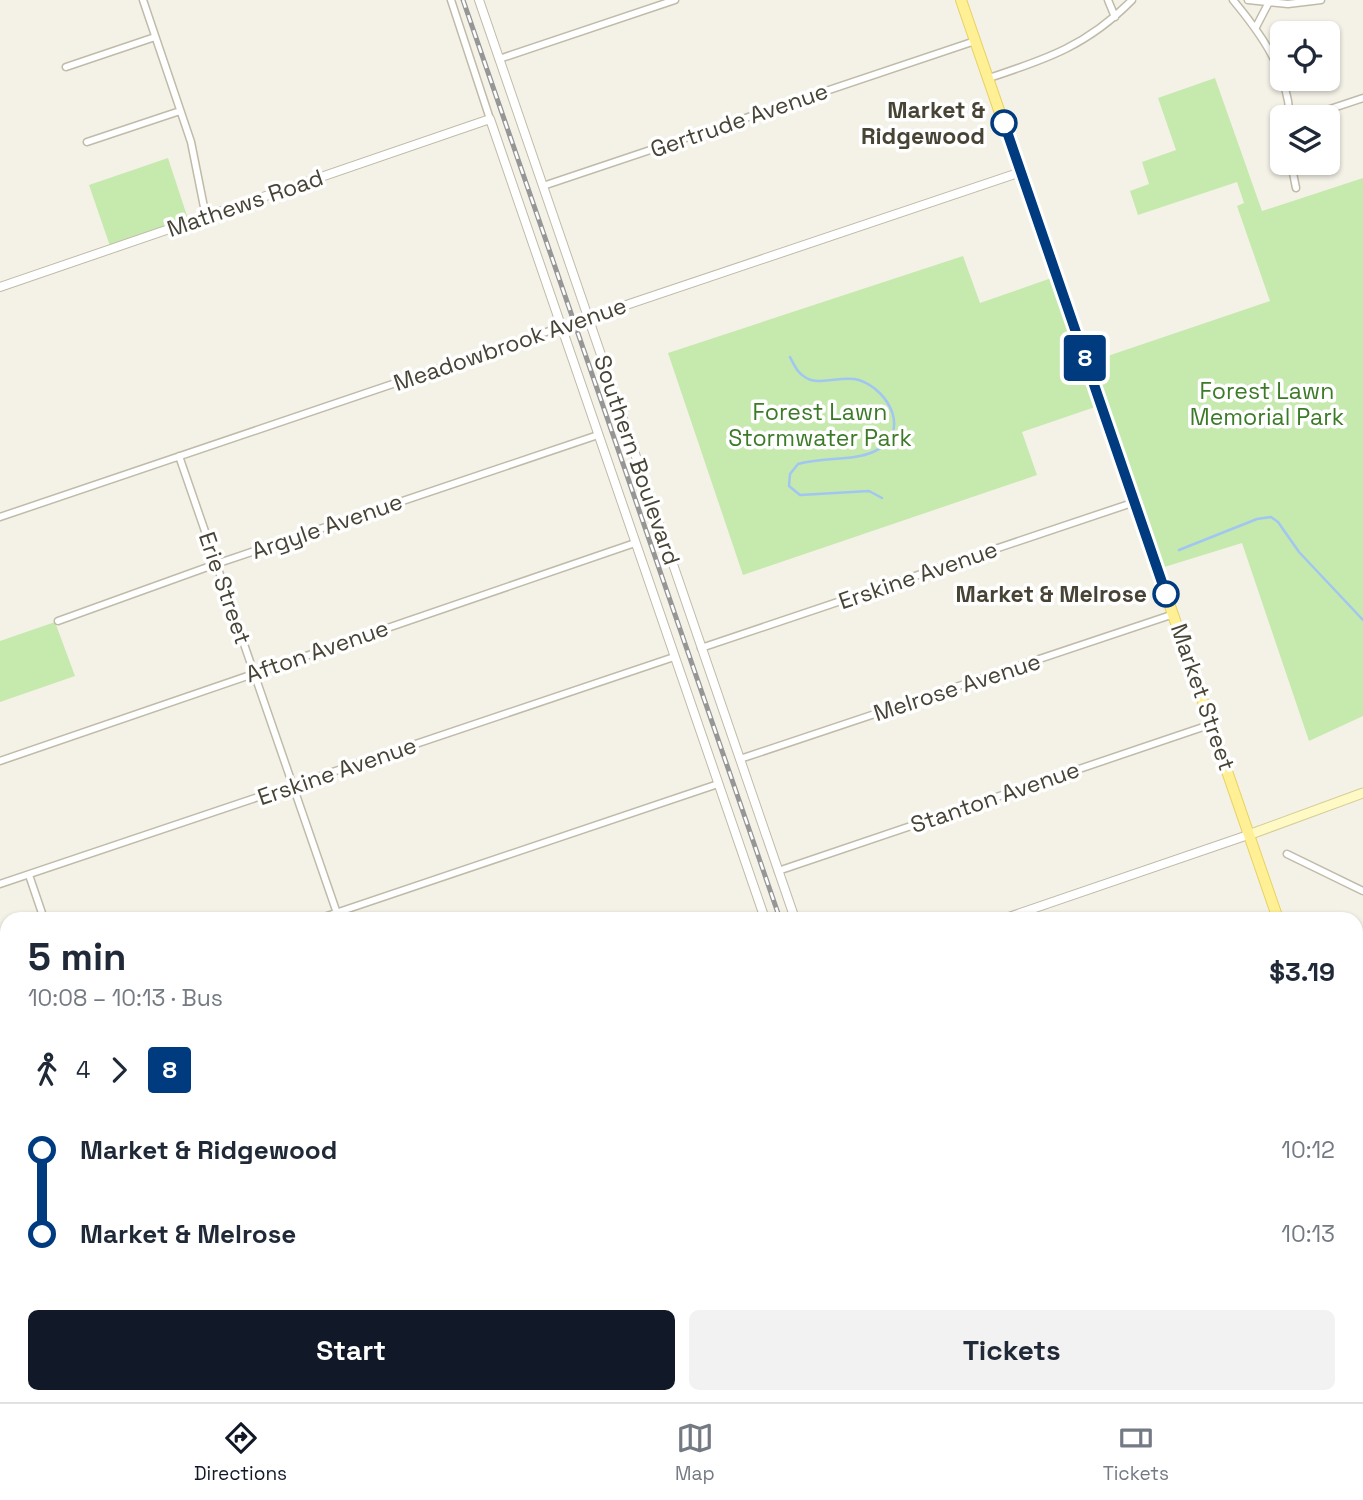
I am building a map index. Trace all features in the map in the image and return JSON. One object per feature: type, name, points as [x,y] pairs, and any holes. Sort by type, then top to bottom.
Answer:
[{"type":"main road","name":"Market Street","points":[[961,0],[1276,912]]},
{"type":"main road","points":[[1251,834],[1363,793]]},
{"type":"street","points":[[142,0],[191,142],[206,217]]},
{"type":"street","name":"Southern Boulevard","points":[[451,0],[763,912]]},
{"type":"street","name":"Southern Boulevard","points":[[479,0],[793,912]]},
{"type":"street","points":[[499,59],[675,0]]},
{"type":"street","points":[[1108,0],[1115,17]]},
{"type":"street","points":[[989,78],[1056,55],[1088,38],[1132,0]]},
{"type":"street","points":[[1233,0],[1256,27],[1280,73],[1287,105]]},
{"type":"street","points":[[1248,0],[1268,4],[1321,0]]},
{"type":"street","points":[[1256,27],[1268,4]]},
{"type":"street","points":[[66,67],[155,37]]},
{"type":"street","name":"Gertrude Avenue","points":[[543,186],[975,41]]},
{"type":"street","points":[[1340,106],[1363,98]]},
{"type":"street","points":[[88,142],[180,111]]},
{"type":"street","name":"Mathews Road","points":[[0,287],[490,120]]},
{"type":"street","name":"Meadowbrook Avenue","points":[[0,517],[1021,172]]},
{"type":"street","points":[[1293,175],[1296,188]]},
{"type":"street","name":"Argyle Avenue","points":[[58,621],[216,564],[598,435]]},
{"type":"street","name":"Erie Street","points":[[179,456],[337,912]]},
{"type":"street","name":"Erskine Avenue","points":[[701,648],[1135,502]]},
{"type":"street","name":"Afton Avenue","points":[[0,761],[635,543]]},
{"type":"street","name":"Melrose Avenue","points":[[740,759],[1174,614]]},
{"type":"street","name":"Erskine Avenue","points":[[0,884],[674,657]]},
{"type":"street","name":"Stanton Avenue","points":[[778,871],[1212,724]]},
{"type":"street","points":[[350,912],[718,784]]},
{"type":"street","points":[[1023,912],[1251,834]]},
{"type":"street","points":[[1287,854],[1363,891]]},
{"type":"street","points":[[29,874],[42,912]]},
{"type":"green space","points":[[1215,78],[1262,211],[1363,178],[1363,716],[1309,741],[1242,543],[1158,569],[1101,405],[1022,432],[1037,475],[743,575],[668,353],[963,256],[980,303],[1057,276],[1087,363],[1270,301],[1237,206],[1244,203],[1237,182],[1138,215],[1130,191],[1149,184],[1142,162],[1176,150],[1158,98]]},
{"type":"green space","points":[[168,158],[189,222],[111,249],[89,185]]},
{"type":"green space","points":[[55,622],[75,676],[0,702],[0,641]]},
{"type":"waterway","points":[[790,357],[800,374],[811,380],[853,379],[870,386],[888,403],[894,425],[892,435],[873,452],[856,457],[798,464],[790,474],[789,486],[800,495],[869,491],[882,498]]},
{"type":"waterway","points":[[1179,550],[1257,519],[1271,517],[1278,522],[1299,552],[1363,620]]},
{"type":"railway","points":[[463,0],[778,912]]},
{"type":"bus line","name":"8","points":[[1004,123],[1166,594]]},
{"type":"place","name":"Market & Ridgewood","points":[[1004,123]]},
{"type":"place","name":"Market & Melrose","points":[[1166,594]]},
{"type":"park label","name":"Forest Lawn Memorial Park","points":[[1267,404]]},
{"type":"park label","name":"Forest Lawn Stormwater Park","points":[[820,425]]}]
